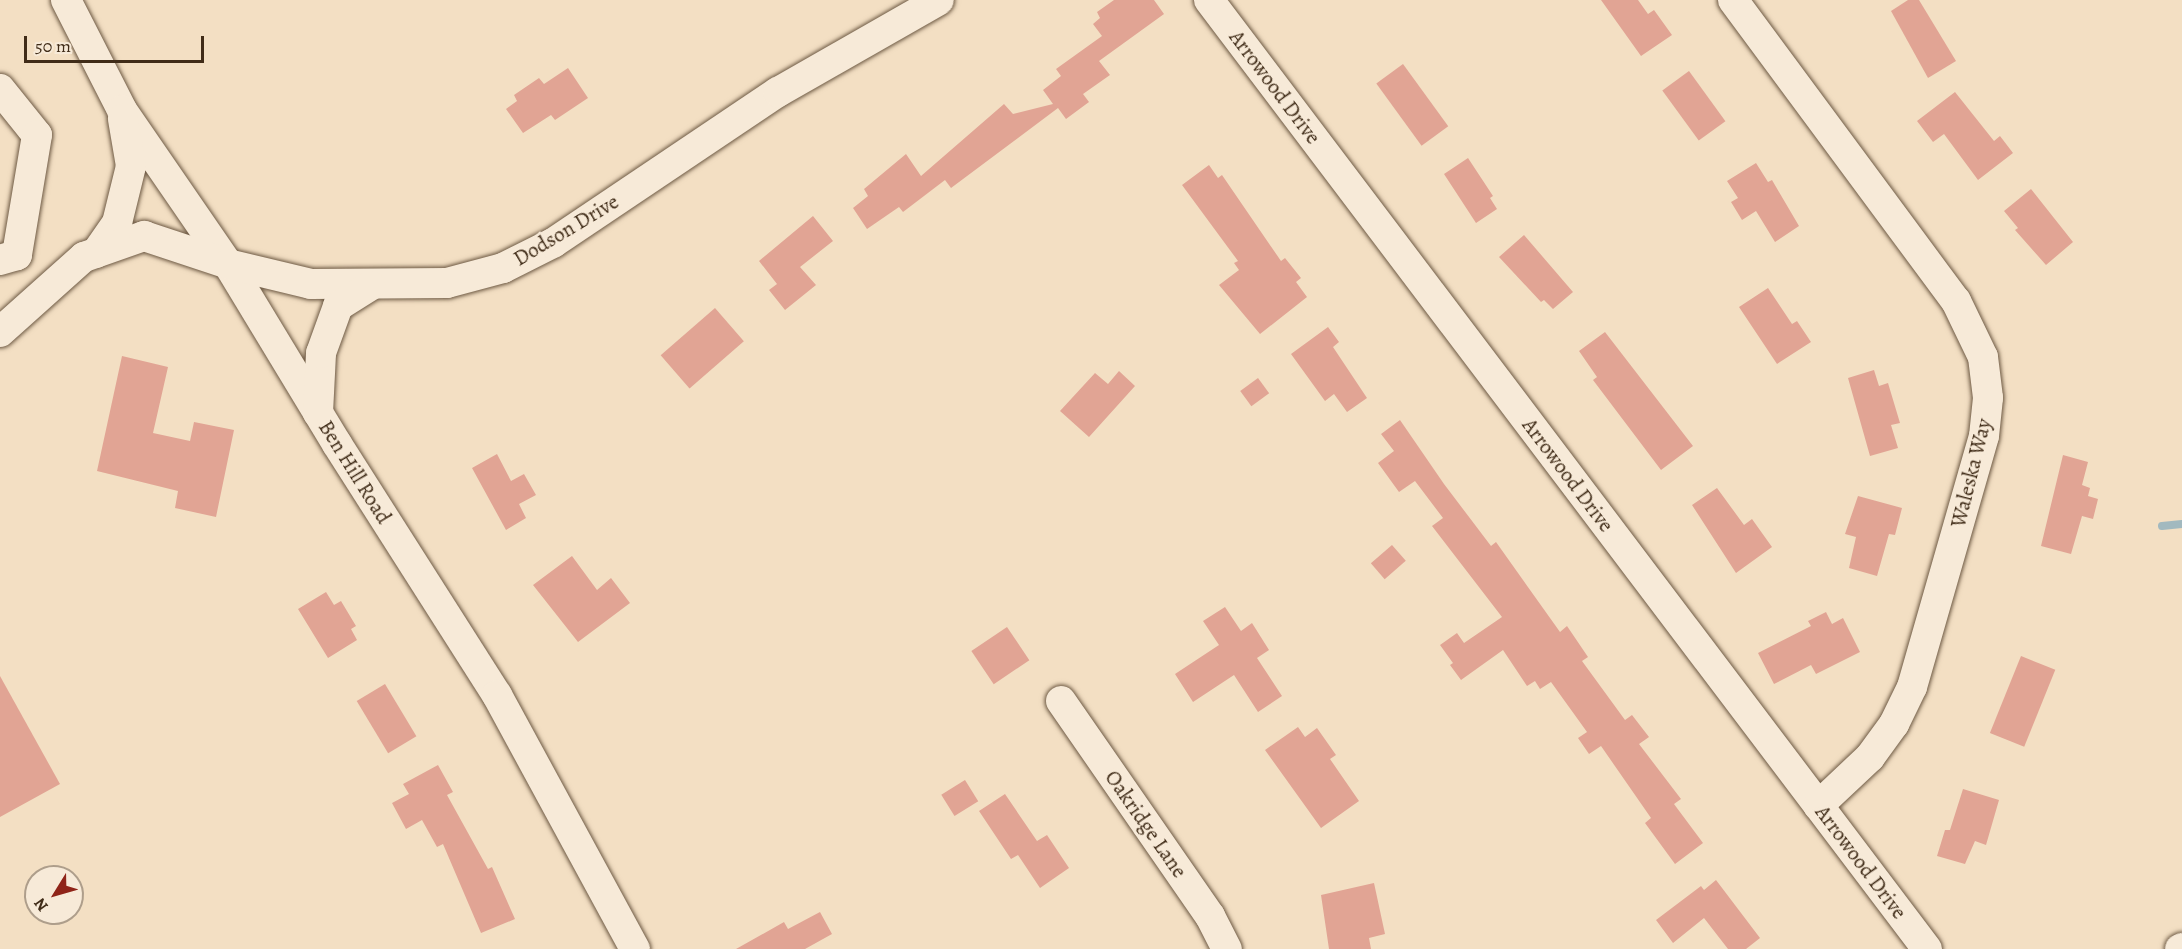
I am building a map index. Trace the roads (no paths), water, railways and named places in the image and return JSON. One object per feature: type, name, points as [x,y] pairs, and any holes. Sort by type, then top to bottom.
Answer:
[{"type":"street","name":"Ben Hill Road","points":[[66,0],[122,110],[228,264],[318,413],[497,695],[635,949]]},
{"type":"street","name":"Dodson Drive","points":[[0,332],[84,257],[144,236],[228,264],[310,284],[370,286],[447,283],[503,268],[553,243],[778,92],[874,33],[939,0]]},
{"type":"street","name":"Arrowood Drive","points":[[1209,0],[1927,949]]},
{"type":"street","name":"Waleska Way","points":[[1733,0],[1956,301],[1983,357],[1988,398],[1984,436],[1912,687],[1894,724],[1870,757],[1818,806]]},
{"type":"street","points":[[0,89],[37,135],[17,255],[0,260]]},
{"type":"street","points":[[96,253],[117,223],[131,166],[122,110]]},
{"type":"street","points":[[318,413],[321,353],[338,306],[370,286]]},
{"type":"street","name":"Oakridge Lane","points":[[1060,702],[1210,915],[1227,949]]},
{"type":"waterway","points":[[2162,526],[2182,524]]}]
